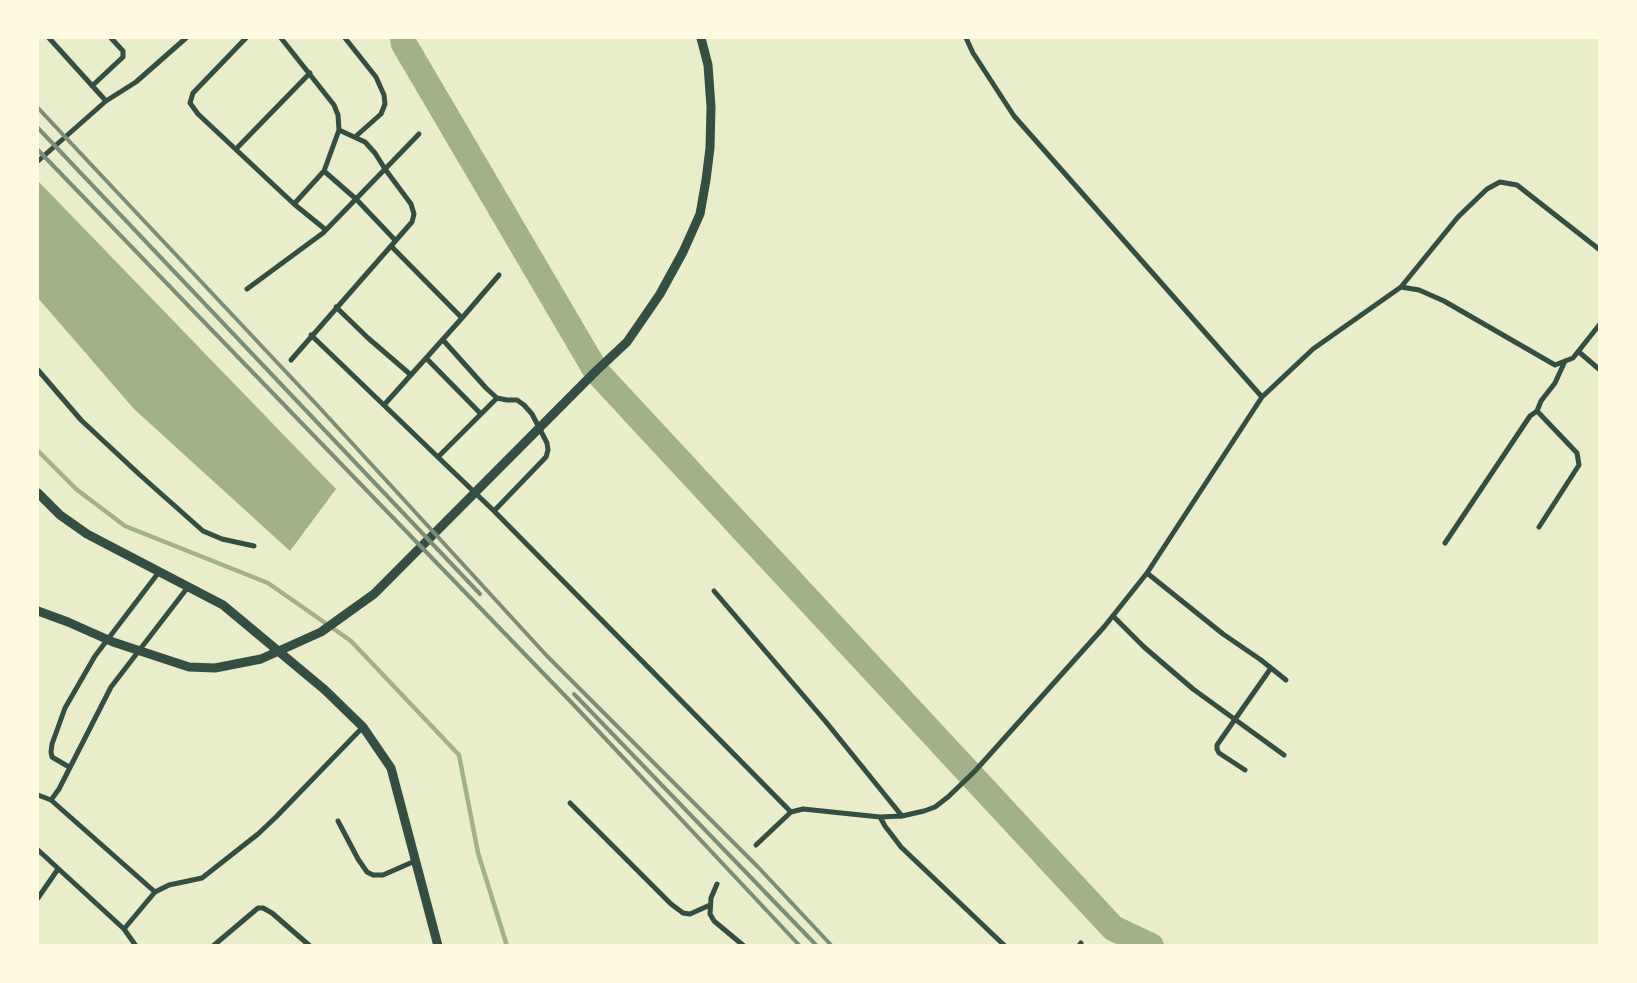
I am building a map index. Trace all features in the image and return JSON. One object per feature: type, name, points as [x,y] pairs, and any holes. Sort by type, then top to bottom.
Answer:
[{"type":"street","points":[[49,38],[106,101]]},
{"type":"street","points":[[92,86],[123,57],[123,51],[111,38]]},
{"type":"street","points":[[38,161],[106,101],[136,82],[186,38]]},
{"type":"street","points":[[246,38],[193,93],[190,103],[198,114],[294,204],[326,230]]},
{"type":"street","points":[[281,38],[334,105],[338,115],[339,130],[324,171],[294,204]]},
{"type":"street","points":[[345,38],[376,76],[384,95],[385,104],[381,114],[355,137]]},
{"type":"street","points":[[38,611],[113,642],[189,668],[215,668],[261,659],[321,632],[374,594],[627,342],[660,294],[683,252],[700,214],[706,180],[710,148],[711,107],[708,65],[701,38]]},
{"type":"street","points":[[966,38],[973,53],[1014,116],[1262,397]]},
{"type":"street","points":[[236,149],[310,73]]},
{"type":"street","points":[[291,360],[412,222],[414,214],[412,204],[375,153],[365,142],[339,130]]},
{"type":"street","points":[[247,289],[326,230],[419,134]]},
{"type":"street","points":[[324,171],[356,199],[395,240]]},
{"type":"street","points":[[756,845],[790,812],[803,809],[880,817],[902,816],[935,807],[948,797],[975,771],[1113,616],[1147,573],[1262,397],[1313,349],[1401,287],[1458,217],[1487,189],[1500,182],[1517,185],[1600,250]]},
{"type":"street","points":[[391,246],[462,318]]},
{"type":"street","points":[[384,405],[499,275]]},
{"type":"street","points":[[1401,287],[1419,290],[1444,301],[1554,365],[1573,358],[1600,324]]},
{"type":"street","points":[[336,307],[411,375]]},
{"type":"street","points":[[312,335],[494,512],[790,812]]},
{"type":"street","points":[[443,340],[497,398],[517,400],[524,405],[537,422],[547,443],[548,450],[546,456],[494,512]]},
{"type":"street","points":[[1579,352],[1600,370]]},
{"type":"street","points":[[426,358],[481,414]]},
{"type":"street","points":[[1445,543],[1530,416],[1537,411],[1541,401],[1555,383],[1565,361]]},
{"type":"street","points":[[38,370],[81,420],[204,530],[217,537],[254,546]]},
{"type":"street","points":[[438,457],[497,398]]},
{"type":"street","points":[[1537,411],[1577,453],[1579,465],[1539,527]]},
{"type":"street","points":[[38,493],[60,515],[87,534],[223,605],[325,690],[363,727],[391,768],[438,946]]},
{"type":"street","points":[[69,767],[52,757],[51,752],[65,708],[95,656],[159,572]]},
{"type":"street","points":[[1147,573],[1223,634],[1286,680]]},
{"type":"street","points":[[51,800],[59,789],[111,687],[188,587]]},
{"type":"street","points":[[714,590],[826,722],[902,816]]},
{"type":"street","points":[[1113,616],[1144,647],[1186,683],[1235,721],[1284,755]]},
{"type":"street","points":[[1245,770],[1228,760],[1217,749],[1217,745],[1271,668]]},
{"type":"street","points":[[124,929],[155,892],[168,885],[202,878],[228,859],[276,817],[363,727]]},
{"type":"street","points":[[38,794],[51,800],[155,892]]},
{"type":"street","points":[[570,803],[671,904],[683,913],[690,914],[710,906]]},
{"type":"street","points":[[880,817],[901,847],[1005,946]]},
{"type":"street","points":[[338,821],[358,860],[367,872],[373,875],[383,874],[415,861]]},
{"type":"street","points":[[38,850],[124,929],[136,946]]},
{"type":"street","points":[[38,898],[58,869]]},
{"type":"street","points":[[717,884],[710,898],[710,914],[714,921],[744,946]]},
{"type":"street","points":[[213,946],[258,908],[263,908],[272,913],[310,946]]},
{"type":"shaded area","points":[[39,182],[336,489],[290,551],[134,409],[38,298]]},
{"type":"waterway","points":[[403,38],[404,44],[596,371],[1113,928],[1151,946]]},
{"type":"waterway","points":[[38,451],[76,489],[125,526],[268,583],[351,641],[459,755],[478,853],[507,946]]},
{"type":"railway","points":[[38,108],[318,406],[547,656],[758,867],[832,946]]},
{"type":"railway","points":[[38,128],[480,594]]},
{"type":"railway","points":[[38,150],[571,702],[800,946]]},
{"type":"railway","points":[[574,694],[817,946]]}]
